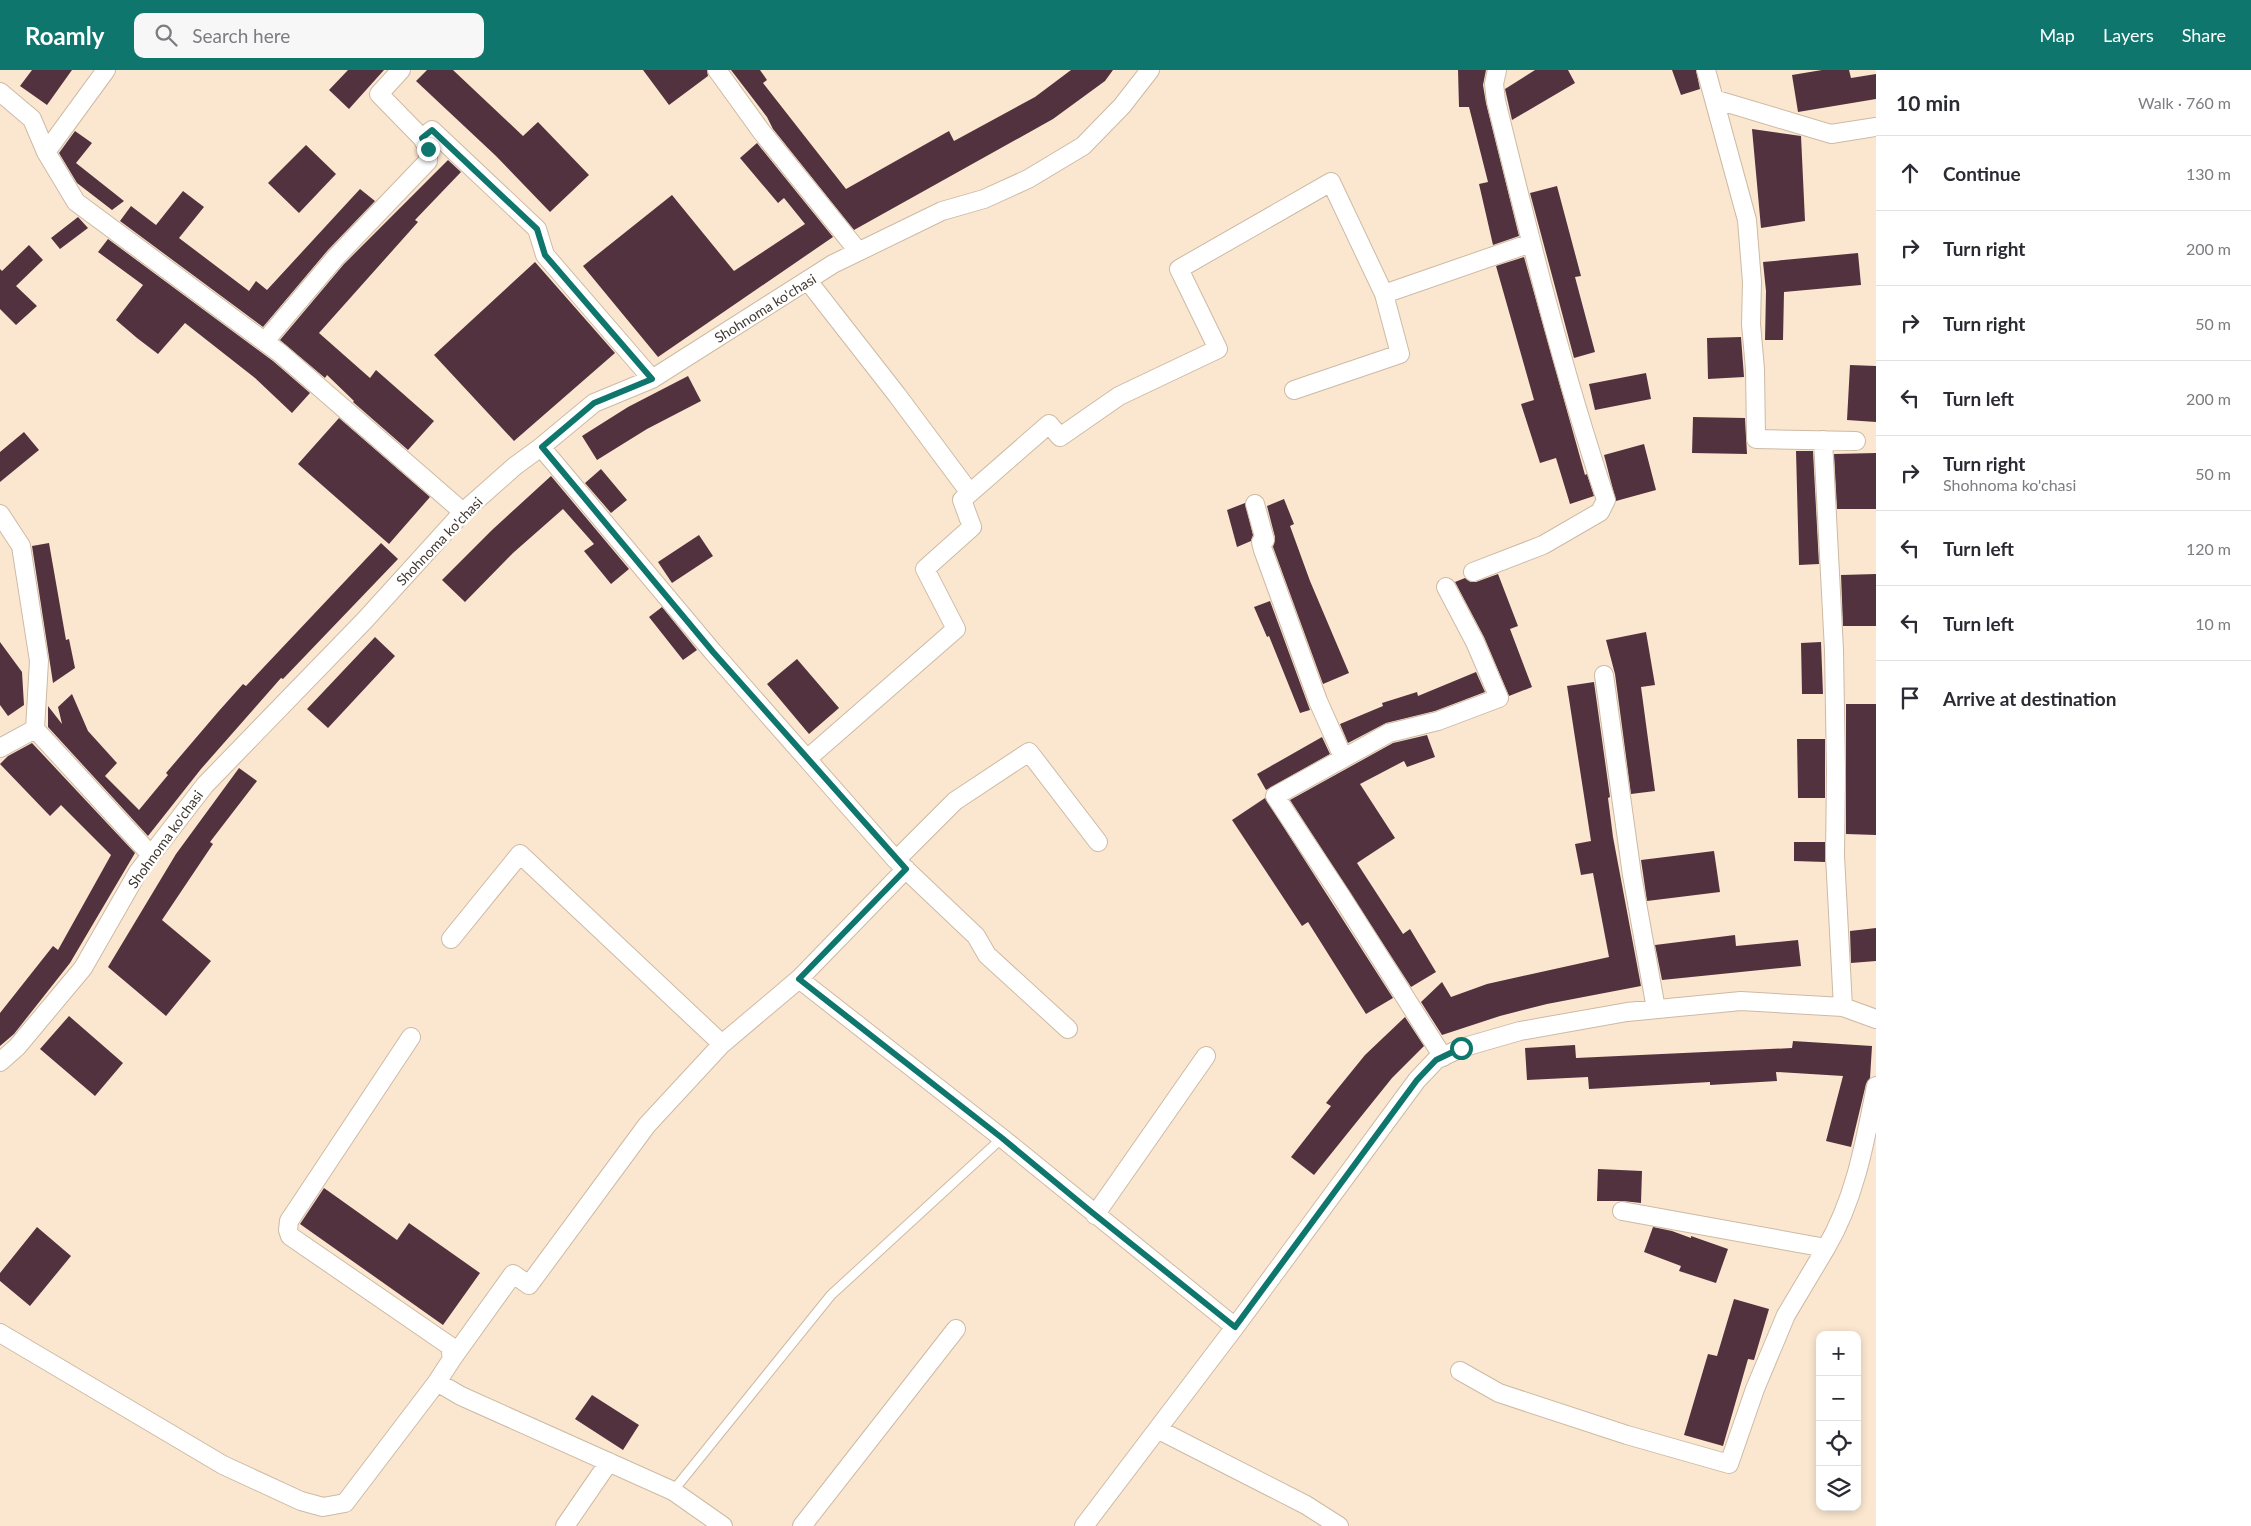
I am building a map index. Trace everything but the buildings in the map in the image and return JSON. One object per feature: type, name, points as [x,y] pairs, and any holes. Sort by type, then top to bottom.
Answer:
[{"type":"street","points":[[46,152],[106,70]]},
{"type":"street","points":[[264,341],[336,257],[428,161],[428,149],[422,138],[379,94],[401,70]]},
{"type":"street","points":[[717,70],[762,131],[858,252]]},
{"type":"street","name":"Shohnoma ko'chasi","points":[[0,1062],[17,1047],[84,968],[138,872],[205,785],[364,620],[464,512],[515,466],[542,447],[594,403],[652,379],[808,282],[833,264],[942,211],[984,199],[1028,179],[1083,146],[1122,106],[1150,70]]},
{"type":"street","points":[[1473,572],[1543,545],[1600,512],[1606,500],[1571,391],[1531,244],[1496,101],[1494,84],[1497,70]]},
{"type":"street","points":[[1706,70],[1747,220],[1752,282],[1751,324],[1755,369],[1756,439],[1856,441]]},
{"type":"street","points":[[0,92],[32,119],[46,152],[76,202],[264,341],[464,512]]},
{"type":"street","points":[[1714,99],[1832,134],[1876,127]]},
{"type":"street","points":[[422,138],[432,130],[537,229],[545,255],[652,379]]},
{"type":"street","points":[[807,759],[956,629],[925,569],[972,527],[962,500],[1049,424],[1060,437],[1119,396],[1218,349],[1179,268],[1331,182],[1384,294],[1400,354],[1294,390]]},
{"type":"street","points":[[1384,294],[1531,244]]},
{"type":"street","points":[[808,282],[897,394],[970,493]]},
{"type":"street","points":[[1823,440],[1834,650],[1835,856],[1843,1007]]},
{"type":"street","points":[[542,447],[713,652],[901,865],[976,936],[987,955],[1068,1029]]},
{"type":"street","points":[[1255,504],[1265,540],[1261,542],[1263,550],[1318,701],[1343,757]]},
{"type":"street","points":[[0,514],[21,546],[39,660],[35,729],[151,855]]},
{"type":"street","points":[[1442,1057],[1341,896],[1275,796],[1389,733],[1438,721],[1499,698],[1474,642],[1446,587]]},
{"type":"street","points":[[1604,676],[1632,875],[1656,1009]]},
{"type":"street","points":[[0,748],[35,729]]},
{"type":"street","points":[[0,1333],[223,1465],[301,1502],[324,1507],[345,1503],[437,1382],[513,1274],[529,1285],[647,1125],[722,1044],[799,979],[956,801],[1029,752],[1098,842]]},
{"type":"street","points":[[451,939],[520,854],[722,1044]]},
{"type":"street","points":[[799,979],[1002,1138],[1235,1327]]},
{"type":"street","points":[[1084,1526],[1159,1430],[1417,1080],[1436,1060],[1461,1048],[1520,1031],[1656,1009],[1741,1001],[1843,1007],[1876,1019]]},
{"type":"street","points":[[411,1037],[289,1221],[288,1230],[290,1236],[450,1346],[452,1359]]},
{"type":"street","points":[[1095,1215],[1206,1056]]},
{"type":"street","points":[[1460,1371],[1498,1393],[1627,1435],[1728,1464],[1755,1389],[1786,1315],[1840,1224],[1858,1171],[1876,1086]]},
{"type":"street","points":[[1622,1211],[1826,1248]]},
{"type":"street","points":[[802,1526],[956,1329]]},
{"type":"street","points":[[437,1382],[461,1396],[673,1491],[723,1526]]},
{"type":"street","points":[[1159,1430],[1306,1505],[1340,1526]]},
{"type":"street","points":[[565,1526],[609,1462]]},
{"type":"lane","points":[[673,1491],[831,1295],[1002,1138]]},
{"type":"route","points":[[428,149],[422,138],[432,130],[537,229],[545,255],[652,379],[594,403],[542,447],[713,652],[906,869],[799,979],[1002,1138],[1235,1327],[1417,1080],[1436,1060],[1461,1048]]}]
